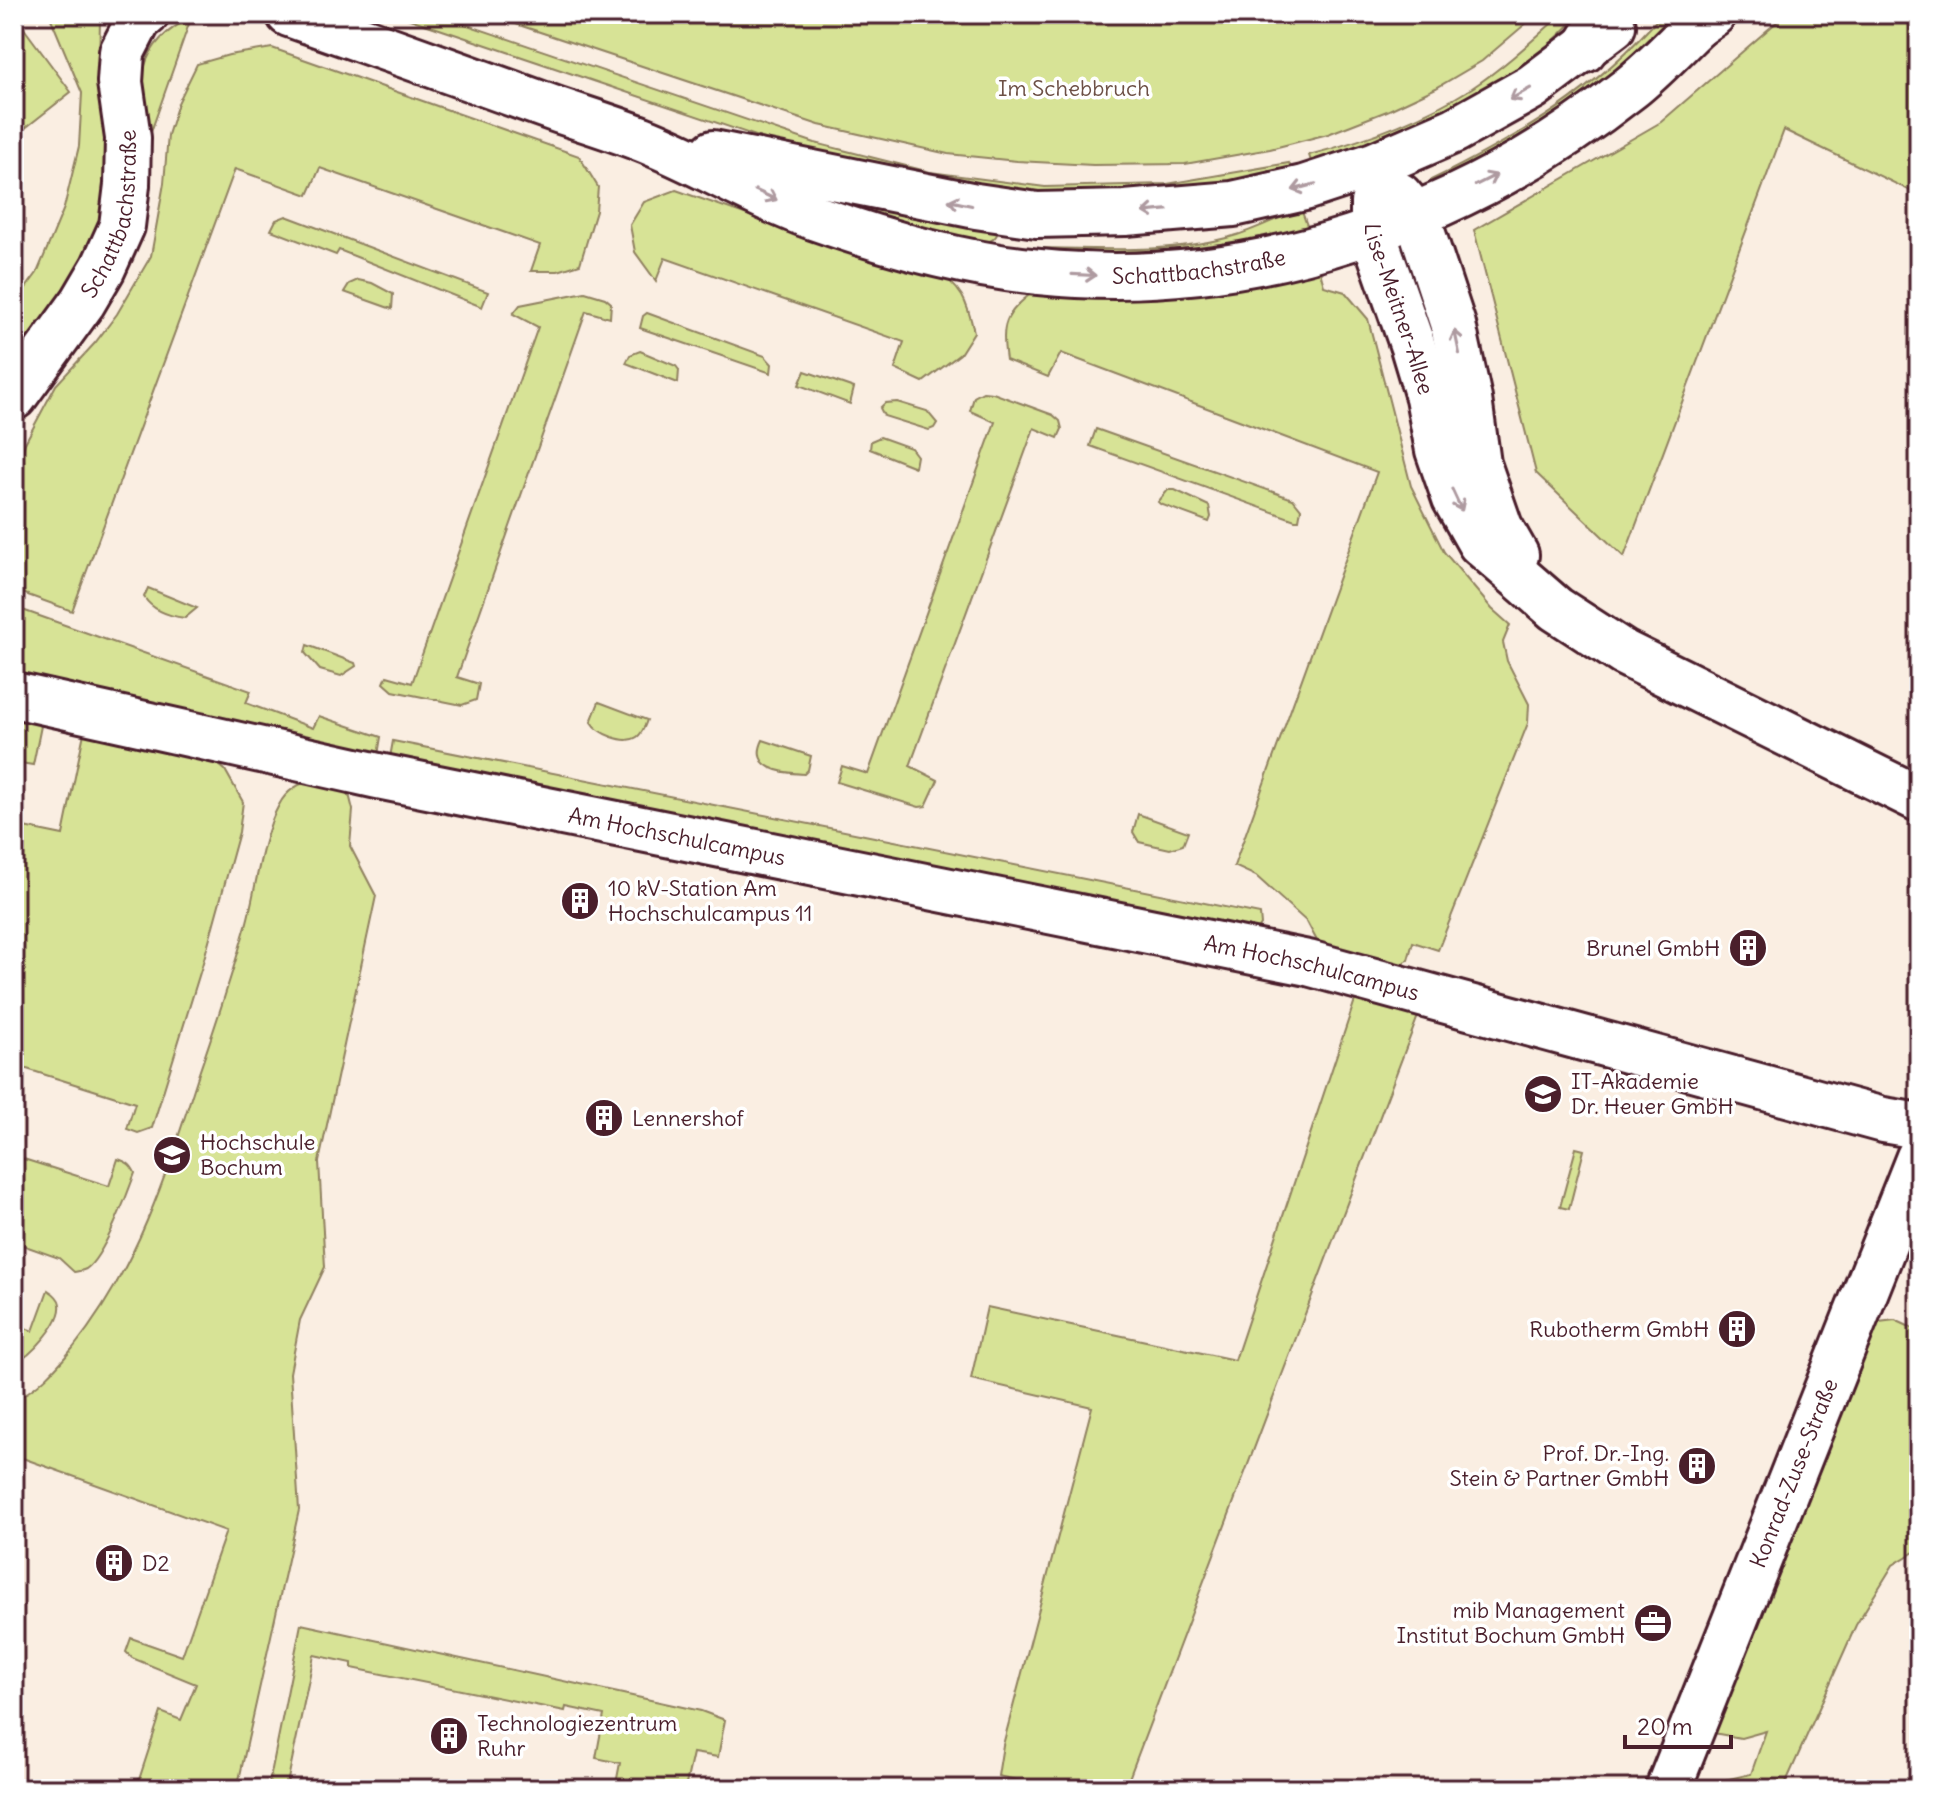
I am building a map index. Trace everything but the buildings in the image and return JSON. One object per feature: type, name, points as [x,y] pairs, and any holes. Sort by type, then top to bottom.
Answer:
[{"type":"street","name":"Schattbachstraße","points":[[289,14],[644,139],[814,218],[912,247],[1007,268],[1093,276],[1197,272],[1285,258],[1373,233],[1417,216],[1534,156],[1631,87],[1705,18]]},
{"type":"street","name":"Schattbachstraße","points":[[644,139],[976,206],[1037,215],[1125,213],[1233,204],[1304,188],[1374,165],[1468,123],[1532,87],[1595,32],[1628,14]]},
{"type":"street","name":"Schattbachstraße","points":[[14,397],[83,302],[122,226],[128,138],[120,82],[122,52],[140,16]]},
{"type":"street","name":"Lise-Meitner-Allee","points":[[1374,165],[1417,216],[1453,325],[1469,399],[1478,464],[1500,527],[1539,596]]},
{"type":"street","name":"Lise-Meitner-Allee","points":[[1374,165],[1373,233],[1428,397],[1438,450],[1455,499],[1480,543],[1539,596],[1624,653],[1919,799]]},
{"type":"street","name":"Am Hochschulcampus","points":[[14,695],[378,776],[1308,963],[1883,1120],[1919,1126]]},
{"type":"street","name":"Konrad-Zuse-Straße","points":[[1668,1789],[1919,1157]]},
{"type":"green space","points":[[49,14],[98,14],[100,19],[99,71],[111,133],[105,213],[88,262],[14,364],[14,304],[37,273],[64,208],[79,146],[82,93]]},
{"type":"green space","points":[[395,14],[435,14],[815,143],[930,172],[1045,187],[1167,184],[1289,163],[1292,171],[1170,193],[1047,194],[929,178],[812,155]]},
{"type":"green space","name":"Im Schebbruch","points":[[486,14],[1537,14],[1482,61],[1436,88],[1328,134],[1270,149],[1185,164],[1093,165],[948,154],[819,125]]},
{"type":"green space","points":[[1562,14],[1579,14],[1527,63],[1486,91],[1410,131],[1312,165],[1309,155],[1393,128],[1472,88]]},
{"type":"green space","points":[[1662,14],[1682,14],[1552,122],[1430,187],[1431,180],[1496,146],[1584,89]]},
{"type":"green space","points":[[1786,14],[1919,14],[1919,195],[1784,130],[1624,557],[1536,473],[1474,230],[1661,122]]},
{"type":"green space","points":[[14,15],[71,92],[14,137]]},
{"type":"green space","points":[[191,18],[145,149],[141,90],[148,57],[157,42],[171,29]]},
{"type":"green space","points":[[272,48],[579,156],[598,187],[596,211],[580,264],[558,271],[531,271],[540,245],[320,168],[308,195],[235,169],[72,611],[14,590],[14,479],[25,443],[56,385],[117,314],[151,256],[164,183],[168,135],[178,103],[197,64]]},
{"type":"green space","points":[[676,190],[793,231],[934,270],[951,282],[962,296],[974,332],[960,354],[923,382],[895,369],[904,342],[665,258],[656,281],[635,252],[630,225],[644,202]]},
{"type":"green space","points":[[816,191],[998,230],[993,239],[983,243],[817,200]]},
{"type":"green space","points":[[1301,209],[1309,231],[1242,245],[1139,256],[1038,252],[1038,248],[1163,248],[1213,241],[1237,235]]},
{"type":"green space","points":[[286,216],[488,292],[482,307],[339,250],[336,255],[271,230],[276,220]]},
{"type":"green space","points":[[1319,268],[1324,286],[1345,292],[1368,319],[1411,486],[1444,552],[1492,609],[1510,625],[1503,642],[1507,661],[1529,704],[1528,723],[1438,950],[1413,942],[1408,960],[1393,969],[1324,954],[1307,922],[1256,876],[1234,866],[1377,472],[1061,353],[1048,377],[1006,360],[1004,337],[1007,321],[1016,307],[1034,291]]},
{"type":"green space","points":[[358,280],[372,283],[393,294],[392,309],[344,292],[349,284]]},
{"type":"green space","points":[[585,292],[611,303],[610,318],[586,311],[457,677],[479,684],[476,700],[462,705],[393,691],[384,683],[387,676],[412,683],[538,327],[513,314],[520,305]]},
{"type":"green space","points":[[647,313],[765,356],[772,364],[771,373],[640,328]]},
{"type":"green space","points":[[640,351],[676,366],[679,370],[678,383],[626,363],[630,355]]},
{"type":"green space","points":[[805,371],[854,388],[850,404],[799,385]]},
{"type":"green space","points":[[983,392],[1053,415],[1060,421],[1062,429],[1058,438],[1034,428],[910,766],[938,780],[926,806],[919,807],[837,782],[842,766],[868,774],[995,422],[970,411],[974,397]]},
{"type":"green space","points":[[897,402],[927,411],[937,423],[934,428],[929,430],[884,416],[880,408],[885,403]]},
{"type":"green space","points":[[1096,429],[1293,499],[1301,509],[1299,520],[1090,446]]},
{"type":"green space","points":[[880,437],[911,448],[917,456],[915,467],[870,449],[871,441]]},
{"type":"green space","points":[[1168,490],[1175,490],[1209,506],[1209,522],[1160,504],[1158,502]]},
{"type":"green space","points":[[148,588],[197,608],[185,618],[162,612],[144,597]]},
{"type":"green space","points":[[14,607],[251,691],[246,703],[313,728],[319,716],[381,737],[377,761],[14,677]]},
{"type":"green space","points":[[307,645],[356,666],[341,676],[320,670],[305,653]]},
{"type":"green space","points":[[599,702],[647,720],[641,733],[626,740],[599,731],[591,722]]},
{"type":"green space","points":[[14,715],[42,721],[33,765],[14,762]]},
{"type":"green space","points":[[85,728],[205,753],[225,770],[243,802],[239,832],[202,966],[152,1128],[138,1133],[127,1129],[135,1103],[14,1065],[14,825],[63,835]]},
{"type":"green space","points":[[763,740],[811,756],[808,770],[804,774],[770,768],[760,757]]},
{"type":"green space","points":[[393,741],[1260,914],[1261,925],[1254,937],[389,763]]},
{"type":"green space","points":[[317,779],[338,783],[350,798],[353,810],[350,846],[376,896],[319,1162],[325,1267],[300,1320],[290,1373],[299,1510],[237,1789],[136,1789],[161,1712],[181,1720],[196,1684],[132,1658],[126,1652],[131,1638],[182,1656],[226,1531],[14,1455],[14,1400],[39,1384],[73,1348],[115,1286],[132,1253],[174,1151],[223,1001],[247,922],[273,817],[290,791]]},
{"type":"green space","points":[[1138,814],[1188,832],[1183,845],[1170,849],[1139,842],[1133,832]]},
{"type":"green space","points":[[1357,994],[1418,1016],[1125,1789],[1031,1789],[1031,1783],[998,1776],[1003,1745],[1092,1407],[971,1379],[987,1307],[1235,1360]]},
{"type":"green space","points":[[1576,1148],[1584,1150],[1569,1209],[1560,1207]]},
{"type":"green space","points":[[14,1156],[109,1186],[118,1159],[132,1167],[135,1173],[114,1224],[100,1252],[86,1269],[74,1272],[59,1258],[14,1242]]},
{"type":"green space","points":[[48,1290],[59,1302],[60,1311],[56,1320],[36,1347],[14,1364],[14,1342],[20,1326],[33,1331]]},
{"type":"green space","points":[[1895,1320],[1919,1331],[1919,1549],[1893,1565],[1856,1625],[1783,1789],[1718,1789],[1716,1782],[1751,1774],[1766,1731],[1741,1738],[1713,1733],[1870,1335],[1879,1322]]},
{"type":"green space","points":[[301,1624],[701,1711],[725,1720],[718,1757],[693,1753],[685,1789],[615,1789],[620,1763],[596,1758],[604,1715],[566,1707],[565,1711],[352,1668],[352,1663],[314,1655],[286,1789],[268,1789]]},
{"type":"place","name":"10 kV-Station Am Hochschulcampus 11","points":[[580,901]]},
{"type":"place","name":"Brunel GmbH","points":[[1748,948]]},
{"type":"place","name":"IT-Akademie Dr. Heuer GmbH","points":[[1543,1094]]},
{"type":"place","name":"Lennershof","points":[[604,1118]]},
{"type":"place","name":"Hochschule Bochum","points":[[172,1155]]},
{"type":"place","name":"Rubotherm GmbH","points":[[1737,1329]]},
{"type":"place","name":"Prof. Dr.-Ing. Stein & Partner GmbH","points":[[1697,1466]]},
{"type":"place","name":"D2","points":[[114,1563]]},
{"type":"place","name":"mib Management Institut Bochum GmbH","points":[[1653,1623]]},
{"type":"place","name":"Technologiezentrum Ruhr","points":[[449,1736]]}]
